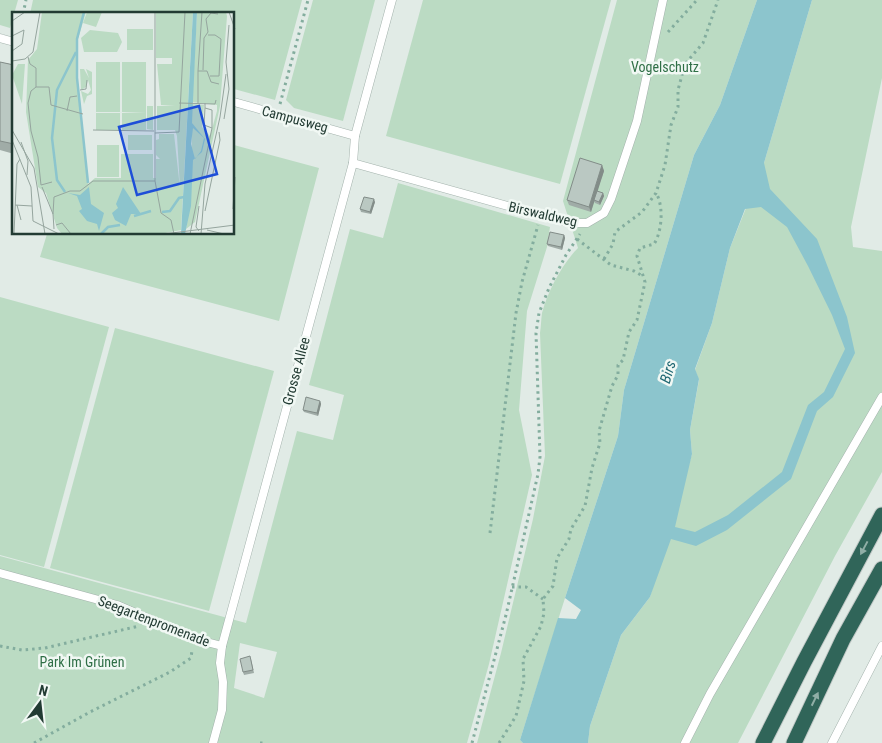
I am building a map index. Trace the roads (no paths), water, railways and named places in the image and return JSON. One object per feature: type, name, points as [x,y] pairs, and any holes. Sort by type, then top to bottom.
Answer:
[{"type":"highway","points":[[763,743],[882,515]]},
{"type":"highway","points":[[794,743],[843,639],[882,569]]},
{"type":"highway","points":[[755,743],[846,582]]},
{"type":"lane","name":"Grosse Allee","points":[[213,743],[222,710],[223,682],[220,663],[222,646],[353,163],[356,136],[392,0]]},
{"type":"lane","name":"Birswaldweg","points":[[353,163],[569,223],[587,223],[604,213],[611,199],[637,121],[664,0]]},
{"type":"lane","name":"Campusweg","points":[[235,102],[356,136]]},
{"type":"lane","points":[[685,743],[710,694],[882,397]]},
{"type":"lane","name":"Seegartenpromenade","points":[[0,573],[118,605],[194,639],[222,646]]},
{"type":"lane","points":[[832,743],[882,646]]},
{"type":"water","name":"Birs","points":[[757,0],[812,0],[764,163],[770,189],[817,239],[847,317],[855,353],[833,397],[817,411],[791,479],[727,530],[696,546],[671,539],[650,597],[621,635],[590,726],[588,743],[523,743],[520,740],[558,618],[576,619],[581,610],[565,598],[618,436],[624,390],[694,155],[720,105]],"holes":[[[761,207],[787,227],[832,315],[845,349],[824,392],[808,405],[782,472],[728,515],[695,532],[675,527],[692,454],[690,430],[699,379],[695,369],[712,323],[730,248],[745,209]]]},
{"type":"park label","name":"Vogelschutz","points":[[665,67]]},
{"type":"park label","name":"Park Im Grünen","points":[[82,662]]}]
